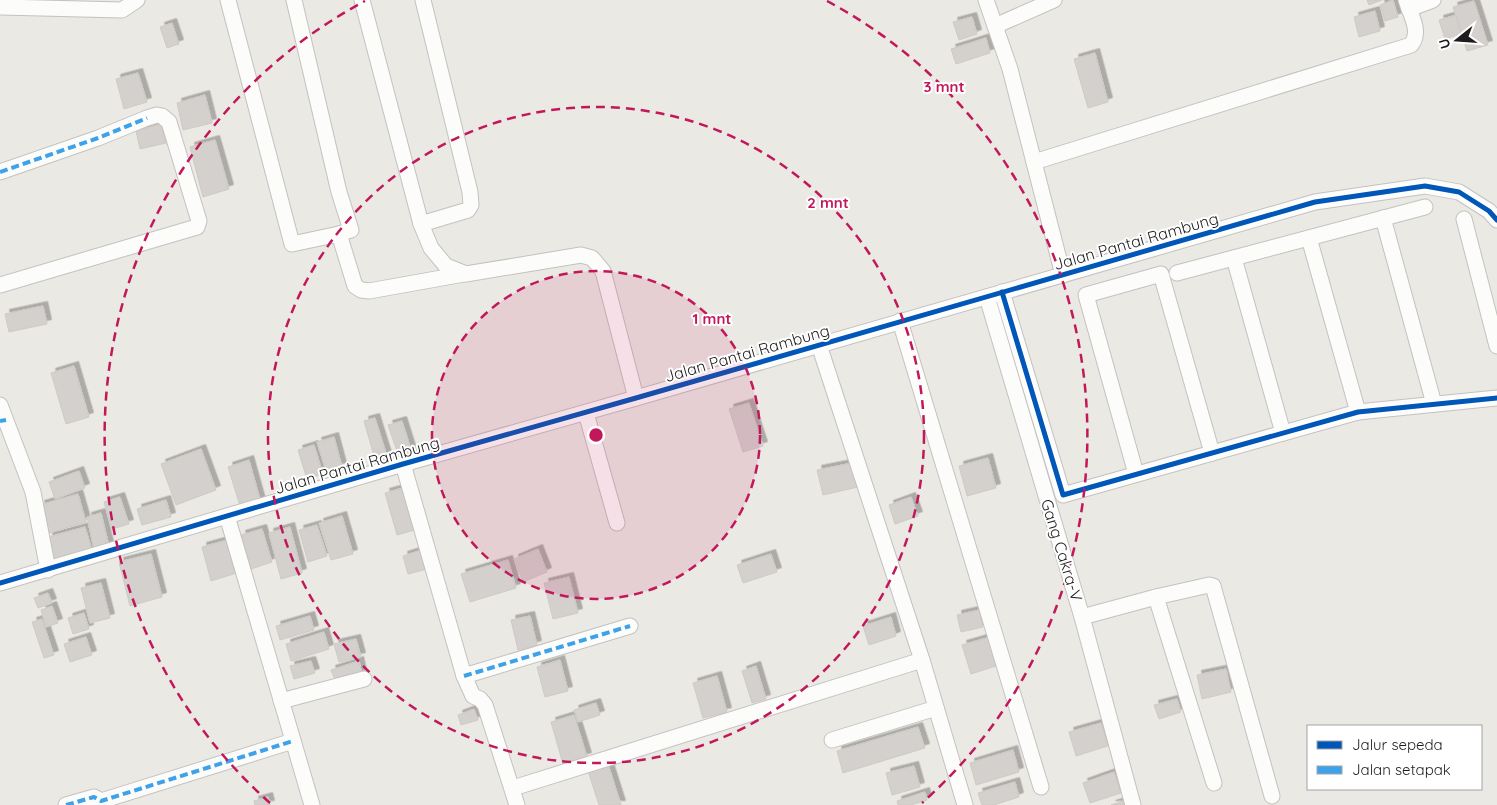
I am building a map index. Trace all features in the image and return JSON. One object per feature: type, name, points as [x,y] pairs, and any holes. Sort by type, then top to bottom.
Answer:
[{"type":"street","points":[[0,7],[122,10],[137,0]]},
{"type":"street","points":[[228,0],[292,244],[351,230],[339,192],[294,0]]},
{"type":"street","points":[[362,0],[421,224],[431,248],[446,266],[466,274]]},
{"type":"street","points":[[421,224],[468,210],[471,205],[470,192],[423,0]]},
{"type":"street","points":[[986,0],[1010,69],[1063,275]]},
{"type":"street","points":[[995,26],[1054,0]]},
{"type":"street","points":[[1034,162],[1411,45],[1415,40],[1416,32],[1407,5],[1433,0]]},
{"type":"street","points":[[0,172],[98,138],[146,118],[157,115],[162,116],[169,122],[199,221],[196,227],[190,229],[0,284]]},
{"type":"street","name":"Jalan Pantai Rambung","points":[[0,583],[403,464],[586,413],[1315,202],[1426,186],[1459,192],[1489,211],[1497,220]]},
{"type":"street","points":[[1177,273],[1425,207]]},
{"type":"street","points":[[1383,218],[1434,404]]},
{"type":"street","points":[[1464,219],[1497,346]]},
{"type":"street","points":[[339,234],[351,277],[355,286],[361,290],[404,286],[581,255],[592,258],[604,271],[636,398]]},
{"type":"street","points":[[1308,238],[1358,412]]},
{"type":"street","points":[[1234,258],[1282,433]]},
{"type":"street","points":[[1136,474],[1086,295],[1161,274],[1212,453]]},
{"type":"street","points":[[1002,292],[1063,495],[1358,412],[1497,398]]},
{"type":"street","name":"Gang Cakra-V","points":[[987,297],[1082,617],[1133,805]]},
{"type":"street","points":[[900,321],[1041,787]]},
{"type":"street","points":[[819,346],[922,660],[965,805]]},
{"type":"street","points":[[0,405],[3,421],[33,492],[48,570]]},
{"type":"street","points":[[586,413],[617,523]]},
{"type":"street","points":[[403,464],[464,676],[473,696],[480,699],[485,705],[517,805]]},
{"type":"street","points":[[227,516],[312,805]]},
{"type":"street","points":[[1082,617],[1156,597],[1209,585],[1213,586],[1272,796]]},
{"type":"street","points":[[1156,597],[1214,783]]},
{"type":"street","points":[[464,676],[630,626]]},
{"type":"street","points":[[513,788],[922,660]]},
{"type":"street","points":[[281,701],[364,679]]},
{"type":"street","points":[[832,740],[936,708]]},
{"type":"street","points":[[66,805],[94,797],[101,803],[293,741]]},
{"type":"building","points":[[1367,0],[1382,0],[1369,5]]},
{"type":"building","points":[[1393,0],[1398,17],[1385,21],[1380,5]]},
{"type":"building","points":[[1474,1],[1488,45],[1467,51],[1453,7]]},
{"type":"building","points":[[1375,11],[1380,31],[1359,37],[1354,17]]},
{"type":"building","points":[[1456,15],[1461,34],[1445,39],[1439,20]]},
{"type":"building","points":[[972,17],[977,34],[959,40],[953,22]]},
{"type":"building","points":[[172,23],[179,44],[167,48],[160,27]]},
{"type":"building","points":[[986,38],[990,53],[956,64],[951,49]]},
{"type":"building","points":[[1095,53],[1108,102],[1088,108],[1074,59]]},
{"type":"building","points":[[138,73],[147,102],[124,109],[116,79]]},
{"type":"building","points":[[205,95],[212,123],[183,130],[177,103]]},
{"type":"building","points":[[161,124],[166,143],[140,149],[136,131]]},
{"type":"building","points":[[215,140],[229,189],[203,197],[190,147]]},
{"type":"building","points":[[43,306],[47,324],[9,332],[5,314]]},
{"type":"building","points":[[74,366],[89,417],[66,424],[51,373]]},
{"type":"building","points":[[749,403],[763,446],[743,452],[729,409]]},
{"type":"building","points":[[375,418],[390,466],[378,470],[364,421]]},
{"type":"building","points":[[402,421],[414,459],[401,463],[388,425]]},
{"type":"building","points":[[334,437],[342,467],[326,471],[317,442]]},
{"type":"building","points":[[314,445],[323,474],[307,479],[298,450]]},
{"type":"building","points":[[201,449],[216,490],[176,505],[161,464]]},
{"type":"building","points":[[988,458],[996,488],[967,496],[959,466]]},
{"type":"building","points":[[249,460],[261,503],[241,509],[228,467]]},
{"type":"building","points":[[852,463],[858,487],[823,495],[817,470]]},
{"type":"building","points":[[79,471],[85,488],[55,499],[49,482]]},
{"type":"building","points":[[406,487],[418,529],[397,535],[385,493]]},
{"type":"building","points":[[78,494],[86,522],[49,533],[40,505]]},
{"type":"building","points":[[120,497],[129,524],[112,529],[104,502]]},
{"type":"building","points":[[911,497],[918,516],[895,524],[889,505]]},
{"type":"building","points":[[166,500],[171,517],[142,525],[137,509]]},
{"type":"building","points":[[101,513],[109,546],[94,549],[87,517]]},
{"type":"building","points":[[342,516],[353,554],[331,560],[319,523]]},
{"type":"building","points":[[317,525],[327,556],[308,562],[299,530]]},
{"type":"building","points":[[85,527],[93,554],[56,564],[48,537]]},
{"type":"building","points":[[290,527],[302,573],[281,579],[269,533]]},
{"type":"building","points":[[262,529],[272,562],[251,569],[241,535]]},
{"type":"building","points":[[231,539],[240,572],[211,581],[202,547]]},
{"type":"building","points":[[425,549],[431,568],[408,574],[403,556]]},
{"type":"building","points":[[538,549],[547,572],[523,582],[514,559]]},
{"type":"building","points":[[151,554],[162,597],[130,606],[119,562]]},
{"type":"building","points":[[771,554],[777,572],[743,583],[737,565]]},
{"type":"building","points":[[508,560],[516,588],[470,602],[461,574]]},
{"type":"building","points":[[569,577],[578,613],[553,619],[544,583]]},
{"type":"building","points":[[101,583],[110,618],[90,623],[81,588]]},
{"type":"building","points":[[48,593],[52,603],[38,608],[34,598]]},
{"type":"building","points":[[52,606],[58,623],[46,627],[41,610]]},
{"type":"building","points":[[979,610],[983,627],[961,632],[957,615]]},
{"type":"building","points":[[84,613],[89,629],[73,634],[68,618]]},
{"type":"building","points":[[310,616],[314,630],[280,640],[276,626]]},
{"type":"building","points":[[530,616],[537,645],[518,650],[511,620]]},
{"type":"building","points":[[891,617],[896,636],[869,645],[863,626]]},
{"type":"building","points":[[42,619],[54,655],[44,658],[32,622]]},
{"type":"building","points":[[324,632],[329,649],[291,661],[286,644]]},
{"type":"building","points":[[86,637],[92,655],[70,662],[64,644]]},
{"type":"building","points":[[990,637],[999,665],[971,674],[962,645]]},
{"type":"building","points":[[356,639],[361,657],[339,662],[334,644]]},
{"type":"building","points":[[560,660],[568,691],[545,697],[537,667]]},
{"type":"building","points":[[311,661],[315,673],[294,679],[290,666]]},
{"type":"building","points":[[359,661],[362,674],[336,682],[331,670]]},
{"type":"building","points":[[756,666],[766,699],[752,703],[742,671]]},
{"type":"building","points":[[1226,669],[1231,692],[1202,699],[1197,675]]},
{"type":"building","points":[[717,676],[727,712],[703,718],[693,683]]},
{"type":"building","points":[[1177,699],[1181,712],[1159,719],[1154,705]]},
{"type":"building","points":[[596,703],[600,715],[578,722],[574,710]]},
{"type":"building","points":[[474,709],[478,720],[461,725],[458,715]]},
{"type":"building","points":[[574,715],[587,757],[563,764],[551,722]]},
{"type":"building","points":[[1101,723],[1108,746],[1076,756],[1069,732]]},
{"type":"building","points":[[918,727],[925,748],[843,773],[837,751]]},
{"type":"building","points":[[1013,750],[1019,772],[976,785],[970,763]]},
{"type":"building","points":[[608,764],[621,805],[599,805],[588,771]]},
{"type":"building","points":[[914,766],[920,787],[892,795],[886,773]]},
{"type":"building","points":[[1114,772],[1121,793],[1090,803],[1083,783]]},
{"type":"building","points":[[1015,782],[1019,797],[994,805],[982,805],[978,793]]},
{"type":"building","points":[[925,792],[927,800],[911,805],[898,805],[897,801]]},
{"type":"building","points":[[268,797],[270,805],[255,805],[254,801]]},
{"type":"building","points":[[1124,801],[1125,805],[1111,805]]},
{"type":"marked path","points":[[0,172],[98,138],[147,118]]},
{"type":"marked path","points":[[0,421],[6,420]]},
{"type":"marked path","points":[[464,676],[630,626]]},
{"type":"marked path","points":[[66,805],[94,797],[101,801],[293,741]]},
{"type":"cycle path","points":[[0,583],[403,464],[1315,202],[1425,186],[1459,192],[1489,211],[1497,220]]},
{"type":"cycle path","points":[[1002,292],[1063,495],[1358,412],[1497,398]]}]
